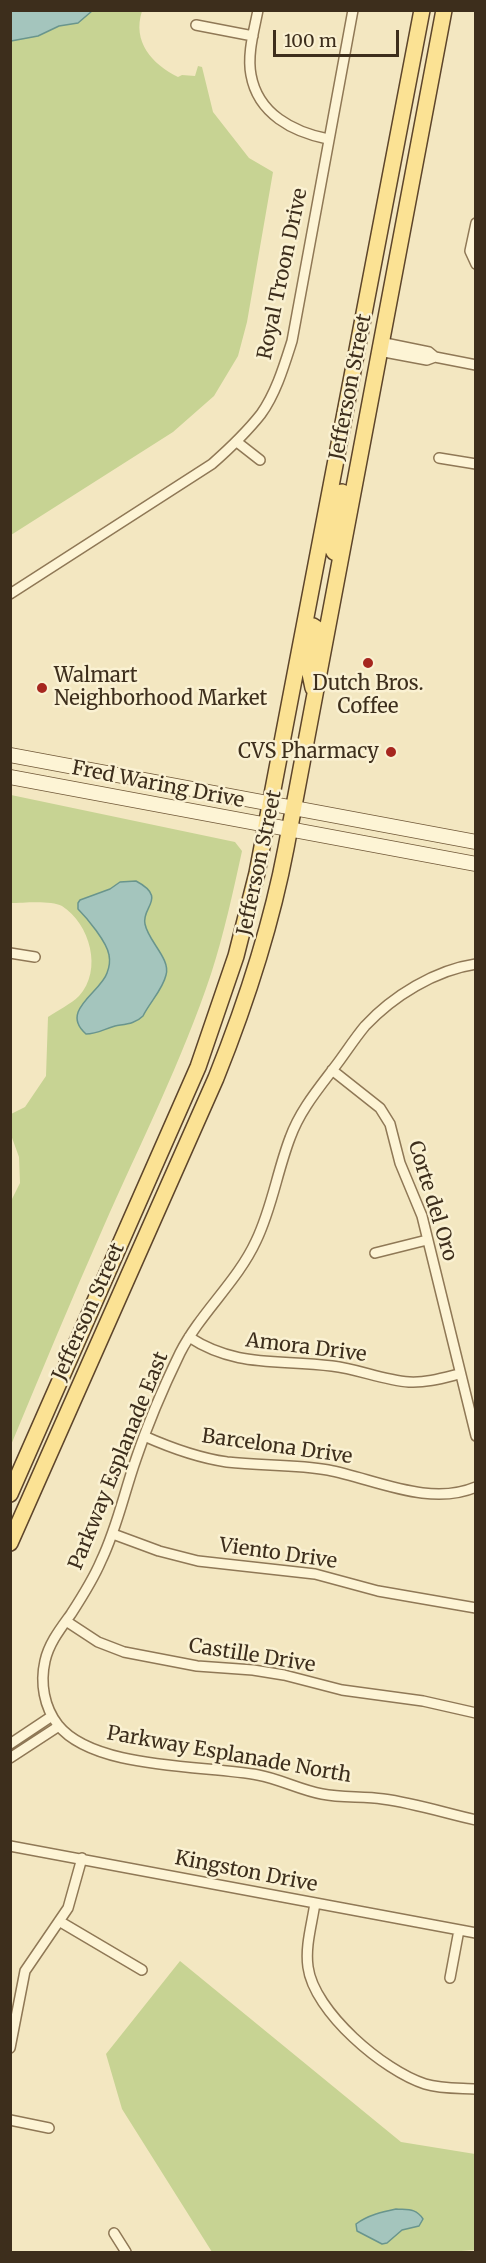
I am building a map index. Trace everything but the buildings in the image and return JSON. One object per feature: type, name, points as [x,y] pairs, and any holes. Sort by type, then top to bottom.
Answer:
[{"type":"main road","name":"Jefferson Street","points":[[10,1494],[198,1067],[236,956],[257,873],[271,803],[422,10]]},
{"type":"main road","name":"Jefferson Street","points":[[10,1543],[237,1026],[258,964],[272,914],[290,830],[379,346],[444,10]]},
{"type":"main road","points":[[379,346],[371,348],[370,340],[382,276],[383,219]]},
{"type":"main road","points":[[341,555],[334,552],[332,548],[344,479],[346,414]]},
{"type":"main road","points":[[305,625],[316,628],[309,669],[315,697]]},
{"type":"main road","name":"Fred Waring Drive","points":[[10,755],[476,842]]},
{"type":"main road","name":"Fred Waring Drive","points":[[10,777],[476,864]]},
{"type":"main road","points":[[434,856],[443,854],[476,857]]},
{"type":"street","points":[[258,10],[250,56],[251,76],[260,99],[275,117],[291,128],[308,135],[328,139]]},
{"type":"street","name":"Royal Troon Drive","points":[[10,594],[212,464],[237,442],[262,412],[279,380],[291,341],[353,10]]},
{"type":"street","points":[[196,25],[253,36]]},
{"type":"street","points":[[474,263],[470,251],[476,223]]},
{"type":"street","points":[[379,346],[427,360],[435,357],[476,365]]},
{"type":"street","points":[[237,442],[260,460]]},
{"type":"street","points":[[439,458],[476,464]]},
{"type":"street","points":[[10,953],[35,957]]},
{"type":"street","name":"Parkway Esplanade East","points":[[56,1720],[45,1700],[42,1679],[45,1658],[55,1636],[89,1584],[113,1534],[144,1436],[189,1337],[196,1324],[241,1267],[254,1245],[271,1205],[288,1141],[295,1125],[318,1088],[365,1027],[385,1008],[409,990],[431,978],[450,970],[476,964]]},
{"type":"street","name":"Corte del Oro","points":[[332,1070],[380,1108],[390,1124],[400,1162],[422,1216],[476,1436]]},
{"type":"street","points":[[375,1253],[428,1240]]},
{"type":"street","name":"Amora Drive","points":[[189,1337],[206,1348],[226,1355],[261,1362],[330,1366],[409,1382],[425,1382],[459,1374]]},
{"type":"street","name":"Barcelona Drive","points":[[144,1436],[183,1452],[225,1462],[327,1470],[423,1493],[443,1495],[464,1492],[476,1487]]},
{"type":"street","name":"Viento Drive","points":[[113,1534],[159,1551],[198,1561],[315,1574],[378,1591],[476,1608]]},
{"type":"street","name":"Castille Drive","points":[[66,1621],[98,1642],[124,1652],[197,1666],[263,1672],[342,1690],[423,1701],[476,1713]]},
{"type":"street","points":[[10,1744],[56,1720]]},
{"type":"street","points":[[10,1758],[56,1720]]},
{"type":"street","name":"Parkway Esplanade North","points":[[56,1720],[73,1738],[90,1748],[108,1754],[184,1768],[256,1774],[324,1794],[383,1799],[476,1820]]},
{"type":"street","name":"Kingston Drive","points":[[10,1846],[476,1933]]},
{"type":"street","points":[[10,2048],[26,1971],[68,1908],[82,1858]]},
{"type":"street","points":[[315,1903],[308,1947],[308,1966],[318,1993],[333,2015],[375,2054],[409,2077],[425,2084],[444,2088],[476,2089]]},
{"type":"street","points":[[59,1922],[142,1970]]},
{"type":"street","points":[[450,1978],[459,1930]]},
{"type":"street","points":[[10,2120],[50,2128]]},
{"type":"street","points":[[114,2233],[126,2253]]},
{"type":"green space","points":[[11,11],[142,11],[140,33],[146,51],[160,66],[178,77],[195,76],[198,66],[202,67],[213,112],[249,158],[273,172],[247,322],[238,356],[214,396],[173,432],[11,535]]},
{"type":"green space","points":[[11,795],[235,842],[242,851],[216,959],[200,1006],[11,1445],[10,1203],[20,1183],[19,1157],[11,1135],[11,1114],[25,1107],[46,1076],[48,1017],[79,996],[86,985],[92,961],[90,948],[80,924],[62,906],[44,902],[11,903]]},
{"type":"green space","points":[[180,1961],[401,2142],[475,2154],[475,2250],[212,2252],[122,2109],[106,2054]]},
{"type":"water","points":[[11,10],[92,11],[78,23],[59,26],[38,36],[11,41]]},
{"type":"water","points":[[136,881],[150,892],[152,898],[146,912],[145,924],[165,963],[166,975],[140,1019],[86,1034],[79,1026],[77,1017],[79,1010],[107,973],[109,957],[101,937],[78,909],[78,903],[120,882]]},
{"type":"water","points":[[396,2209],[415,2211],[423,2219],[419,2226],[402,2230],[387,2243],[382,2244],[357,2231],[356,2224],[361,2221],[375,2214]]},
{"type":"place","name":"Dutch Bros. Coffee","points":[[368,663]]},
{"type":"place","name":"Walmart Neighborhood Market","points":[[42,688]]},
{"type":"place","name":"CVS Pharmacy","points":[[391,752]]}]
